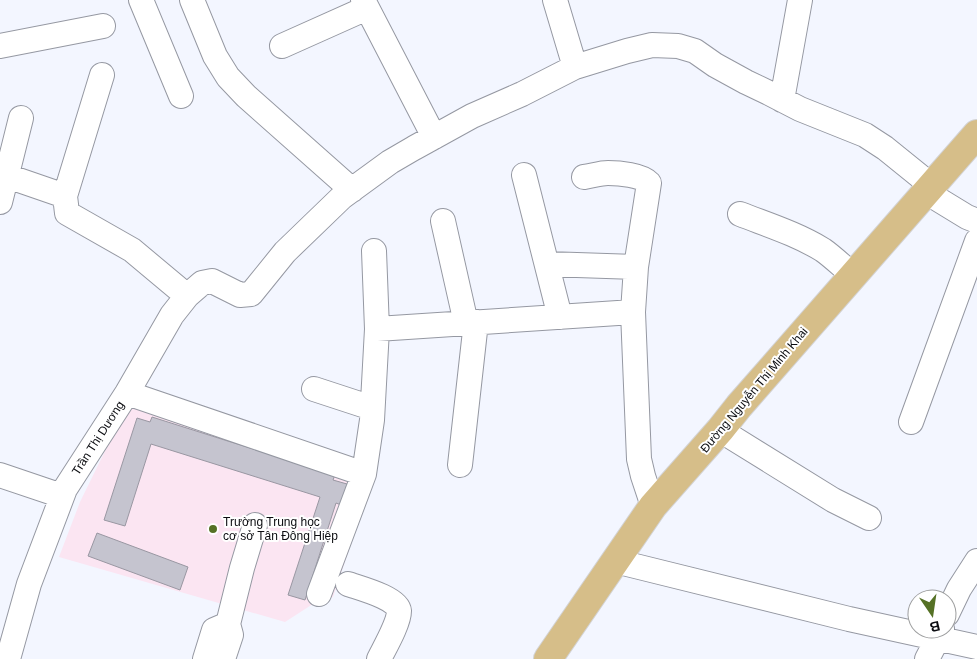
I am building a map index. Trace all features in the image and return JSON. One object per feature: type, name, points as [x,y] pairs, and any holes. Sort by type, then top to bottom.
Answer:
[{"type":"main road","name":"Đường Nguyễn Thị Minh Khai","points":[[548,659],[654,506],[977,134]]},
{"type":"street","points":[[141,0],[181,96]]},
{"type":"street","points":[[192,0],[216,56],[228,77],[246,96],[352,190],[390,162],[472,116],[522,94],[575,67],[652,45],[678,46],[695,51],[715,65],[800,109],[865,135],[884,148],[929,189],[967,217],[977,221]]},
{"type":"street","points":[[555,0],[575,67]]},
{"type":"street","points":[[782,100],[800,0]]},
{"type":"street","points":[[282,46],[365,4],[434,137]]},
{"type":"street","points":[[0,46],[103,26]]},
{"type":"street","points":[[102,75],[65,196],[68,213],[132,250],[187,296]]},
{"type":"street","points":[[0,202],[21,118]]},
{"type":"street","points":[[584,177],[608,173],[636,176],[647,180],[649,183],[636,266],[633,312],[639,459],[654,506]]},
{"type":"street","points":[[7,176],[65,196]]},
{"type":"street","points":[[524,176],[560,317]]},
{"type":"street","name":"Trần Thị Dương","points":[[8,659],[29,584],[65,489],[126,393],[172,315],[187,296],[202,283],[212,281],[240,295],[251,294],[285,252],[342,197],[352,190]]},
{"type":"street","points":[[740,214],[783,230],[808,242],[824,251],[853,275]]},
{"type":"street","points":[[443,221],[471,322],[460,465]]},
{"type":"street","points":[[911,422],[977,241]]},
{"type":"street","points":[[319,594],[364,474],[372,420],[377,329],[374,251]]},
{"type":"street","points":[[547,264],[636,266]]},
{"type":"street","points":[[377,329],[633,312]]},
{"type":"street","points":[[314,389],[372,408]]},
{"type":"street","points":[[126,393],[364,474]]},
{"type":"street","points":[[720,430],[833,500],[869,518]]},
{"type":"street","points":[[0,475],[62,496]]},
{"type":"street","points":[[224,659],[231,635],[228,624],[255,525]]},
{"type":"street","points":[[615,561],[849,618],[907,628]]},
{"type":"street","points":[[957,596],[977,561]]},
{"type":"street","points":[[348,584],[373,592],[396,604],[399,610],[379,659]]},
{"type":"street","points":[[205,659],[214,630],[228,624]]},
{"type":"street","points":[[927,659],[937,639]]},
{"type":"street","points":[[954,639],[977,647]]},
{"type":"shaded area","name":"Trường Trung học cơ sở Tân Đông Hiệp","points":[[142,387],[376,470],[333,597],[316,602],[285,622],[59,557],[80,502],[107,447]]},
{"type":"building","points":[[152,417],[335,475],[333,480],[347,484],[341,505],[336,503],[305,600],[288,595],[320,497],[151,444],[125,526],[104,520],[137,418],[150,422]]},
{"type":"building","points":[[97,533],[188,567],[180,590],[88,556]]},
{"type":"place","name":"Trường Trung học cơ sở Tân Đông Hiệp","points":[[213,529]]}]
